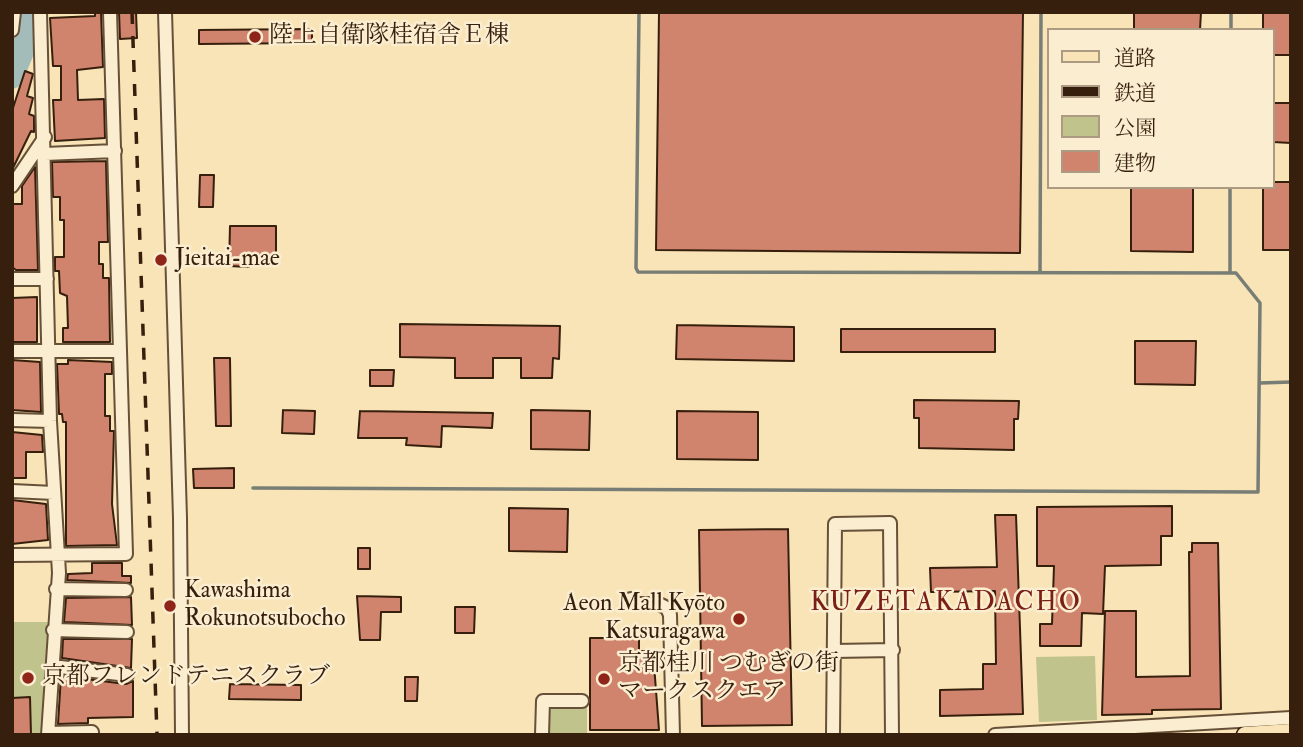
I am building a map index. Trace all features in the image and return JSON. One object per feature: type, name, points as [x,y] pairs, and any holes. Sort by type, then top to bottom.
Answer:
[{"type":"main road","points":[[1245,735],[1291,733]]},
{"type":"street","points":[[12,30],[14,12]]},
{"type":"street","points":[[40,12],[50,421],[58,556],[48,734],[92,732],[92,735]]},
{"type":"street","points":[[12,555],[126,554],[110,12]]},
{"type":"street","points":[[165,12],[180,518],[182,735]]},
{"type":"street","points":[[12,186],[45,137]]},
{"type":"street","points":[[45,153],[115,152]]},
{"type":"street","points":[[12,279],[47,279]]},
{"type":"street","points":[[12,351],[120,351]]},
{"type":"street","points":[[12,421],[50,421]]},
{"type":"street","points":[[12,491],[54,493]]},
{"type":"street","points":[[833,735],[835,524],[890,523],[892,735]]},
{"type":"street","points":[[56,589],[125,590]]},
{"type":"street","points":[[631,599],[636,604],[659,604],[667,608],[670,615],[673,735]]},
{"type":"street","points":[[53,630],[127,632]]},
{"type":"street","points":[[834,651],[893,650]]},
{"type":"street","points":[[52,666],[127,675]]},
{"type":"street","points":[[542,735],[543,701],[582,701]]},
{"type":"street","points":[[995,735],[1291,718]]},
{"type":"green space","name":"京都フレンドテニスクラブ","points":[[12,622],[48,622],[41,735],[12,735]]},
{"type":"green space","points":[[1095,656],[1097,720],[1039,722],[1036,657]]},
{"type":"green space","points":[[554,706],[587,706],[587,735],[547,735],[547,713]]},
{"type":"building","points":[[95,12],[101,12],[103,67],[77,70],[78,100],[104,99],[105,138],[55,141],[53,100],[61,100],[61,66],[53,66],[50,18],[95,16]]},
{"type":"building","points":[[119,12],[136,12],[137,38],[120,39]]},
{"type":"building","points":[[659,12],[1023,12],[1020,253],[656,250]]},
{"type":"building","points":[[1134,12],[1201,12],[1200,28],[1134,28]]},
{"type":"building","points":[[1263,12],[1291,12],[1291,55],[1275,55],[1275,28],[1263,28]]},
{"type":"building","name":"陸上自衛隊桂宿舎Ｅ棟","points":[[312,29],[312,43],[199,44],[199,30]]},
{"type":"building","points":[[25,71],[33,74],[27,96],[33,98],[29,114],[34,116],[34,132],[31,131],[12,170],[12,111]]},
{"type":"building","points":[[1275,103],[1291,103],[1291,143],[1275,142]]},
{"type":"building","points":[[106,161],[108,242],[99,242],[99,264],[103,264],[103,278],[109,278],[110,342],[63,342],[63,328],[68,328],[67,296],[60,293],[55,257],[64,257],[64,220],[60,220],[60,197],[53,197],[52,162]]},
{"type":"building","points":[[35,167],[38,270],[16,270],[12,267],[12,204],[22,204],[22,186]]},
{"type":"building","points":[[200,175],[214,175],[213,207],[199,207]]},
{"type":"building","points":[[1275,182],[1291,182],[1291,250],[1263,250],[1263,189],[1275,189]]},
{"type":"building","points":[[1131,189],[1193,189],[1193,252],[1131,251]]},
{"type":"building","points":[[230,226],[276,226],[276,255],[250,255],[249,267],[229,266]]},
{"type":"building","points":[[37,297],[37,342],[12,342],[12,298]]},
{"type":"building","points":[[400,324],[560,326],[559,359],[553,358],[552,378],[521,378],[521,358],[493,358],[493,378],[455,378],[455,358],[400,357]]},
{"type":"building","points":[[677,325],[794,327],[794,361],[676,359]]},
{"type":"building","points":[[841,329],[995,329],[995,352],[841,352]]},
{"type":"building","points":[[1135,341],[1196,341],[1195,385],[1135,384]]},
{"type":"building","points":[[214,358],[230,358],[231,426],[216,426]]},
{"type":"building","points":[[12,360],[40,362],[41,412],[12,410]]},
{"type":"building","points":[[68,360],[112,362],[112,374],[105,374],[105,416],[110,416],[110,431],[114,431],[112,504],[117,545],[66,546],[66,422],[63,422],[62,414],[59,414],[57,364],[68,364]]},
{"type":"building","points":[[370,370],[394,370],[393,386],[370,386]]},
{"type":"building","points":[[914,400],[1019,401],[1018,419],[1014,419],[1014,450],[919,448],[919,418],[914,418]]},
{"type":"building","points":[[283,410],[315,411],[314,434],[282,433]]},
{"type":"building","points":[[531,410],[590,411],[589,450],[531,449]]},
{"type":"building","points":[[360,411],[493,413],[492,428],[442,426],[441,447],[406,445],[407,438],[358,438]]},
{"type":"building","points":[[677,411],[758,412],[758,460],[677,459]]},
{"type":"building","points":[[12,432],[42,435],[43,452],[26,452],[26,478],[13,478]]},
{"type":"building","points":[[234,468],[234,488],[194,488],[193,469]]},
{"type":"building","points":[[12,500],[46,504],[48,540],[12,544]]},
{"type":"building","points":[[1172,506],[1172,536],[1161,536],[1161,565],[1105,566],[1103,614],[1082,613],[1081,646],[1040,646],[1040,624],[1052,624],[1054,566],[1037,566],[1037,507]]},
{"type":"building","points":[[509,508],[568,509],[567,552],[509,551]]},
{"type":"building","points":[[995,515],[1016,515],[1023,714],[940,716],[940,690],[983,689],[983,664],[996,664],[995,591],[931,592],[930,568],[997,567]]},
{"type":"building","points":[[788,529],[792,725],[702,726],[699,530]]},
{"type":"building","points":[[1192,543],[1218,543],[1221,709],[1152,710],[1152,714],[1102,715],[1105,611],[1136,611],[1136,677],[1190,676],[1189,552],[1192,552]]},
{"type":"building","points":[[358,548],[370,548],[370,569],[358,569]]},
{"type":"building","points":[[92,563],[122,563],[122,576],[131,576],[131,583],[67,580],[68,574],[92,573]]},
{"type":"building","points":[[357,596],[401,597],[401,612],[381,612],[380,640],[360,640]]},
{"type":"building","points":[[131,597],[132,625],[64,622],[66,598]]},
{"type":"building","points":[[455,607],[475,607],[474,633],[455,633]]},
{"type":"building","name":"京都桂川 つむぎの街 マークスクエア","points":[[639,636],[639,651],[653,651],[659,730],[590,730],[590,638]]},
{"type":"building","points":[[63,639],[132,639],[131,668],[62,658]]},
{"type":"building","points":[[61,676],[126,684],[133,681],[133,717],[88,718],[88,723],[58,724]]},
{"type":"building","points":[[405,677],[418,677],[417,701],[405,701]]},
{"type":"building","points":[[230,684],[301,685],[301,700],[229,699]]},
{"type":"building","points":[[30,697],[31,735],[12,735],[12,698]]},
{"type":"waterway","points":[[12,77],[22,53],[27,12]]},
{"type":"waterway","points":[[253,488],[1258,492],[1260,303],[1236,273],[638,272],[639,12]]},
{"type":"waterway","points":[[1040,273],[1041,12]]},
{"type":"waterway","points":[[1231,12],[1231,28]]},
{"type":"waterway","points":[[1230,189],[1230,273]]},
{"type":"waterway","points":[[1260,383],[1291,382]]},
{"type":"railway","points":[[132,12],[157,735]]},
{"type":"place","name":"陸上自衛隊桂宿舎Ｅ棟","points":[[255,37]]},
{"type":"place","name":"Jieitai-mae","points":[[161,260]]},
{"type":"place","name":"Kawashima Rokunotsubocho","points":[[170,606]]},
{"type":"place","name":"Aeon Mall Kyōto Katsuragawa","points":[[739,619]]},
{"type":"place","name":"京都フレンドテニスクラブ","points":[[28,678]]},
{"type":"place","name":"京都桂川 つむぎの街 マークスクエア","points":[[604,679]]},
{"type":"district","name":"KUZETAKADACHO","points":[[946,604]]}]
